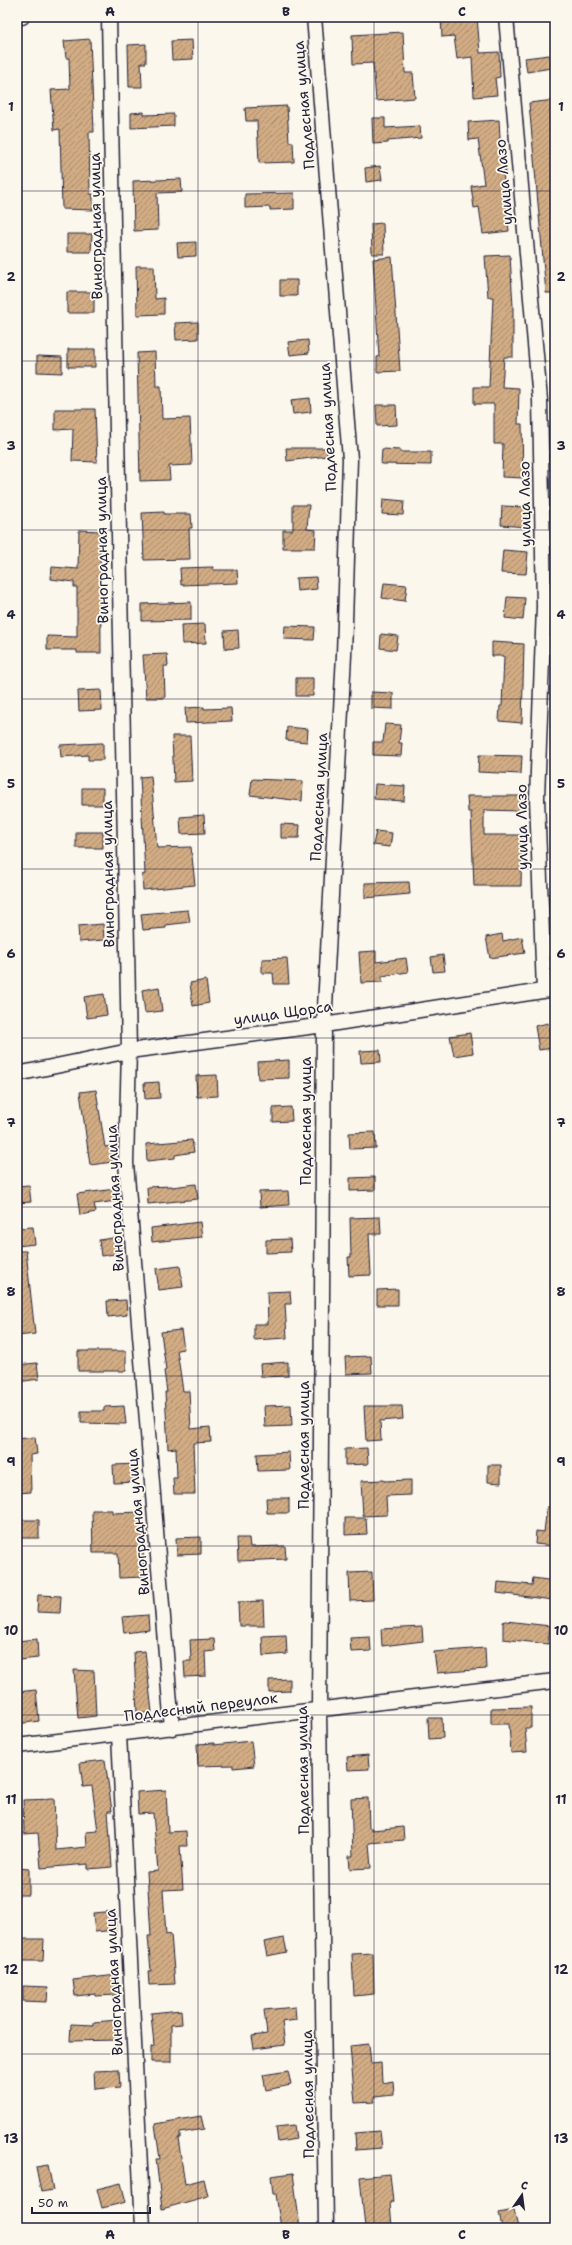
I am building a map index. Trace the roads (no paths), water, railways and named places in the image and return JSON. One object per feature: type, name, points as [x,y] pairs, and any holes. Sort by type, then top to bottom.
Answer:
[{"type":"street","points":[[17,17],[22,17]]},
{"type":"street","name":"Виноградная улица","points":[[109,17],[129,1051],[126,1163],[172,1728]]},
{"type":"street","name":"Подлесная улица","points":[[314,17],[350,460],[344,655],[324,1025],[319,1709],[326,2228]]},
{"type":"street","name":"улица Лазо","points":[[506,17],[540,400],[544,606],[537,798],[549,990]]},
{"type":"street","name":"улица Щорса","points":[[17,1074],[129,1051],[324,1025],[549,990]]},
{"type":"street","name":"Подлесный переулок","points":[[17,1746],[555,1681]]},
{"type":"street","name":"Виноградная улица","points":[[119,1734],[143,2228]]}]
